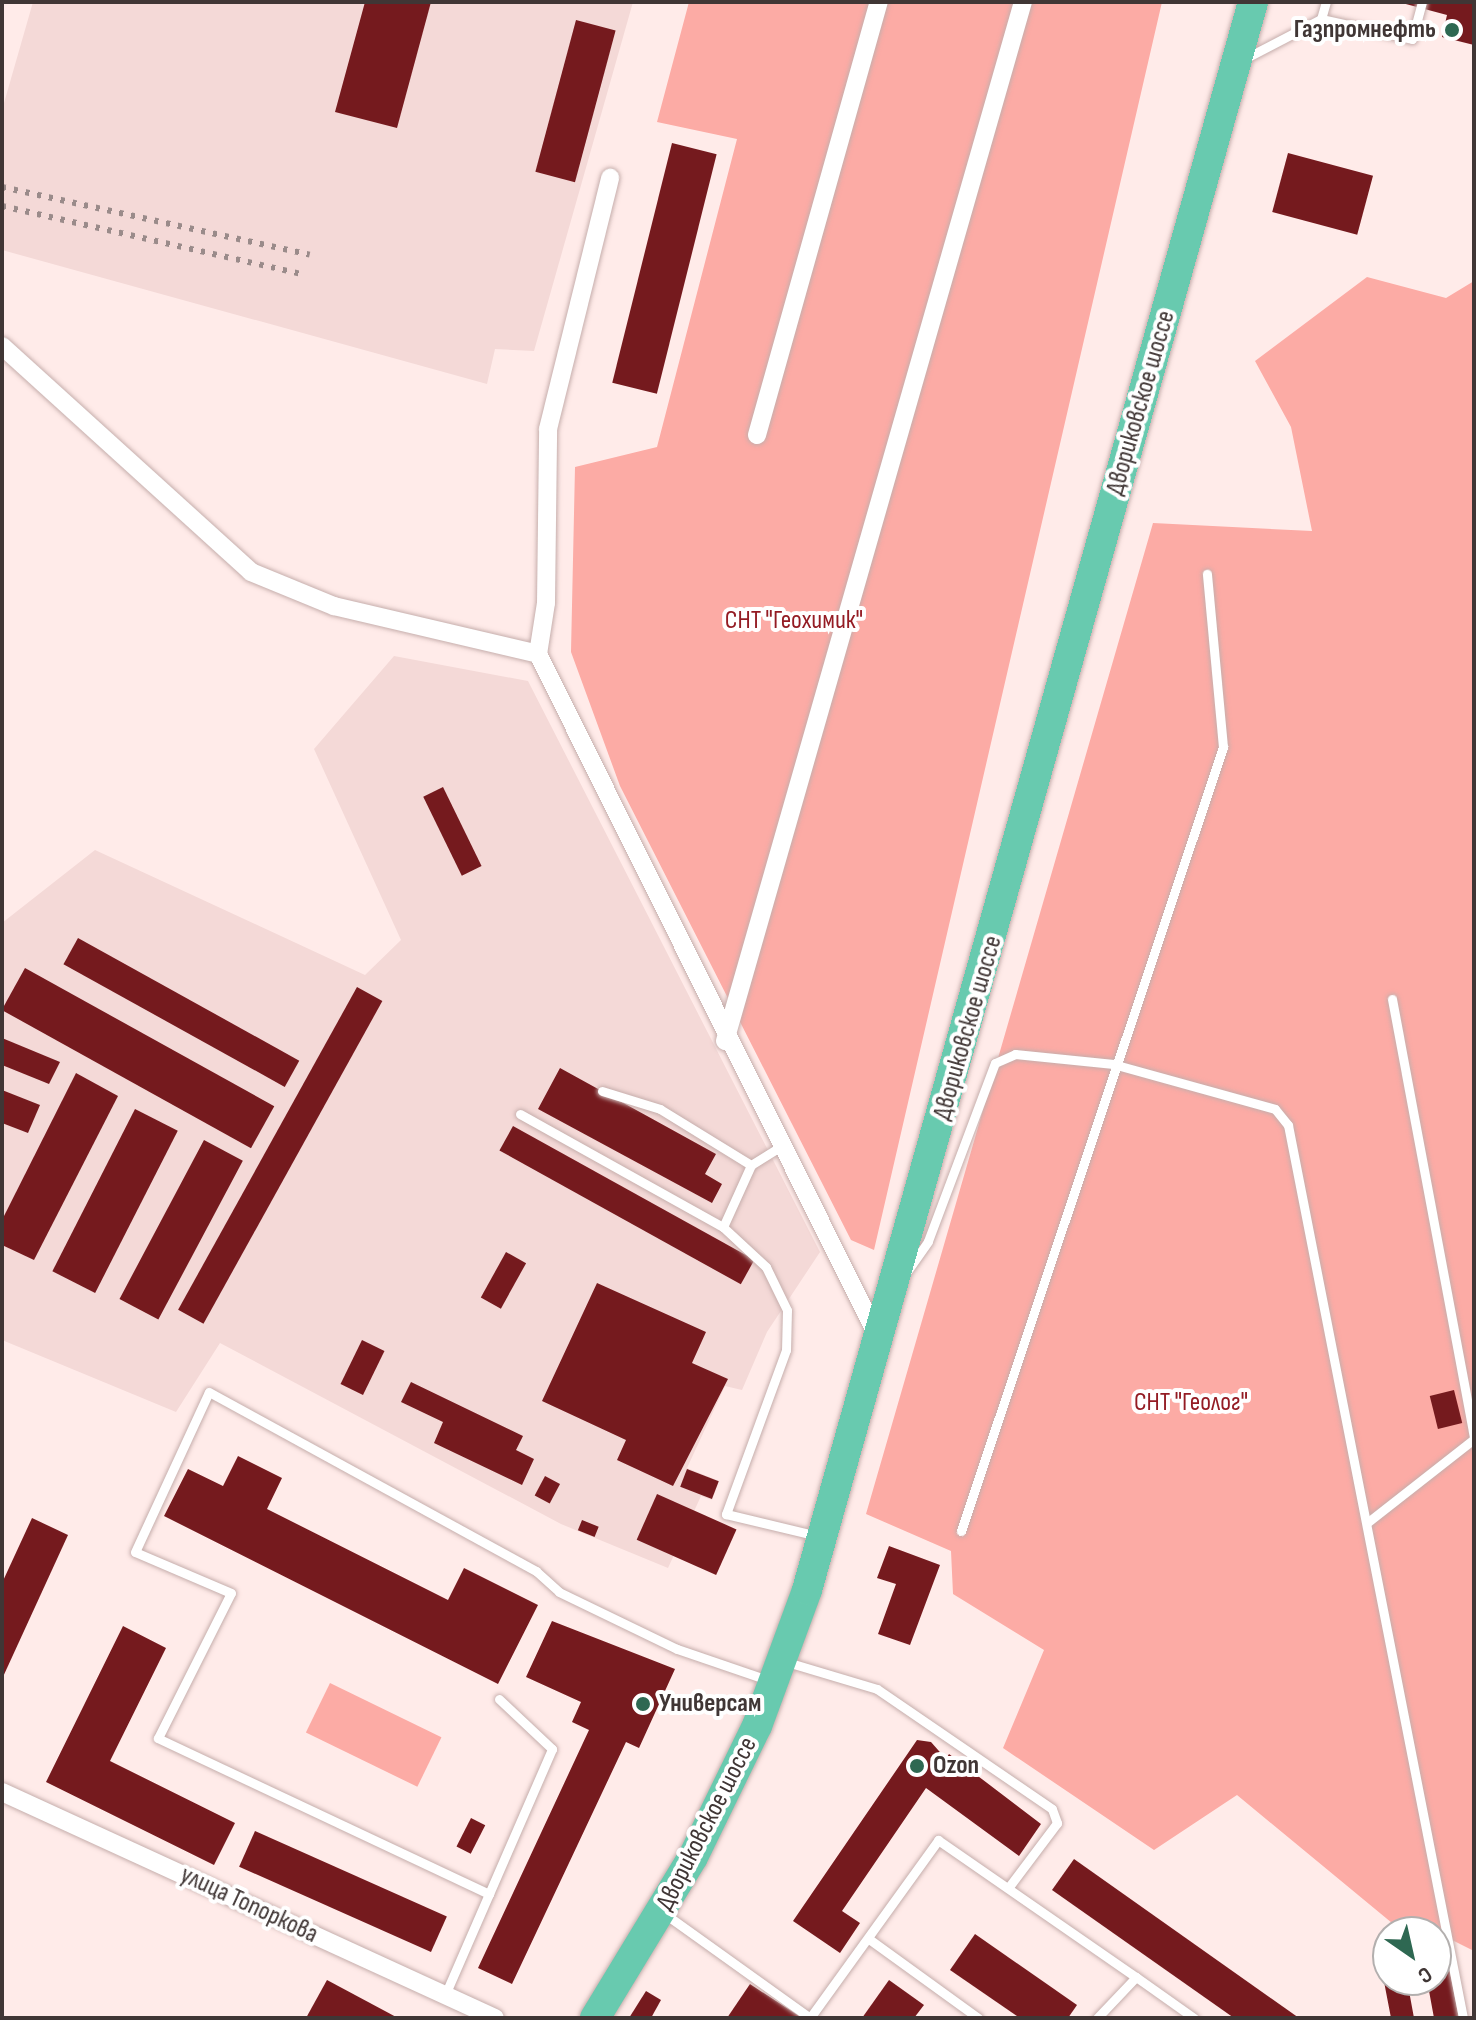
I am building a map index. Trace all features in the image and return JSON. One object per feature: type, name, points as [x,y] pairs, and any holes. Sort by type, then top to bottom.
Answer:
[{"type":"main road","name":"Двориковское шоссе","points":[[595,2018],[662,1912],[779,1672],[881,1341],[1253,2]]},
{"type":"street","points":[[757,435],[879,2]]},
{"type":"street","points":[[725,1041],[1023,2]]},
{"type":"street","points":[[610,178],[548,429],[546,603],[538,654],[725,1041],[881,1341]]},
{"type":"street","points":[[2,346],[251,572],[334,606],[538,654]]},
{"type":"street","name":"улица Топоркова","points":[[2,1792],[495,2018]]},
{"type":"lane","points":[[1321,19],[1326,2]]},
{"type":"lane","points":[[1236,63],[1321,19],[1412,39],[1422,2]]},
{"type":"lane","points":[[961,1531],[1113,1064],[1223,747],[1207,574]]},
{"type":"lane","points":[[1368,1522],[1474,1438],[1392,999]]},
{"type":"lane","points":[[895,1289],[928,1241],[995,1063],[1015,1054],[1113,1064],[1275,1109],[1288,1125],[1463,2018]]},
{"type":"lane","points":[[602,1091],[660,1109],[751,1165]]},
{"type":"lane","points":[[520,1114],[723,1227],[766,1267],[789,1328],[726,1514],[823,1537]]},
{"type":"lane","points":[[723,1227],[751,1165],[780,1147]]},
{"type":"lane","points":[[489,1894],[158,1738],[231,1593],[135,1552],[209,1392],[536,1571],[559,1592],[677,1649],[779,1672],[877,1689],[1052,1809],[1057,1823],[1008,1888]]},
{"type":"lane","points":[[445,1995],[552,1749],[499,1699]]},
{"type":"lane","points":[[662,1912],[811,2016],[938,1840],[1194,2018]]},
{"type":"lane","points":[[869,1939],[978,2018]]},
{"type":"lane","points":[[1097,2018],[1136,1977]]},
{"type":"shaded area","points":[[33,2],[633,2],[534,351],[495,349],[487,384],[2,250],[2,110]]},
{"type":"shaded area","points":[[394,656],[528,681],[820,1252],[767,1332],[742,1390],[725,1386],[687,1468],[719,1481],[712,1500],[701,1496],[668,1568],[561,1524],[220,1343],[176,1412],[2,1340],[2,923],[95,850],[365,975],[401,940],[314,749]]},
{"type":"green space","name":"СНТ \"Геохимик\"","points":[[689,2],[1162,2],[874,1250],[851,1240],[620,786],[571,652],[575,467],[657,447],[737,139],[657,122]]},
{"type":"green space","name":"СНТ \"Геолог\"","points":[[1367,277],[1446,298],[1474,281],[1474,1951],[1452,1940],[1452,1916],[1384,1916],[1237,1795],[1154,1850],[1003,1748],[1044,1650],[953,1594],[951,1551],[866,1514],[1153,523],[1312,531],[1291,427],[1255,361]]},
{"type":"green space","points":[[330,1683],[441,1737],[417,1787],[306,1732]]},
{"type":"building","points":[[365,2],[431,2],[397,128],[335,112]]},
{"type":"building","points":[[1474,2],[1474,45],[1442,37],[1447,15],[1402,3]]},
{"type":"building","points":[[576,20],[616,31],[575,182],[535,172]]},
{"type":"building","points":[[672,143],[717,154],[657,394],[612,383]]},
{"type":"building","points":[[1288,153],[1373,176],[1357,235],[1272,212]]},
{"type":"building","points":[[443,787],[482,866],[462,876],[423,797]]},
{"type":"building","points":[[78,938],[299,1061],[285,1087],[63,964]]},
{"type":"building","points":[[25,968],[274,1106],[251,1148],[2,1010]]},
{"type":"building","points":[[357,987],[382,1001],[203,1324],[178,1310]]},
{"type":"building","points":[[2,1038],[60,1062],[49,1084],[2,1065]]},
{"type":"building","points":[[560,1068],[716,1154],[705,1174],[722,1184],[712,1203],[538,1109]]},
{"type":"building","points":[[76,1073],[118,1096],[34,1260],[2,1245],[2,1220]]},
{"type":"building","points":[[2,1090],[40,1105],[28,1133],[2,1123]]},
{"type":"building","points":[[135,1109],[178,1131],[95,1293],[52,1271]]},
{"type":"building","points":[[513,1126],[754,1260],[741,1284],[499,1150]]},
{"type":"building","points":[[204,1140],[243,1161],[158,1320],[119,1299]]},
{"type":"building","points":[[506,1252],[526,1263],[501,1309],[481,1297]]},
{"type":"building","points":[[597,1283],[706,1332],[692,1363],[728,1379],[673,1486],[617,1460],[626,1440],[542,1401]]},
{"type":"building","points":[[362,1340],[384,1351],[363,1395],[341,1384]]},
{"type":"building","points":[[411,1382],[523,1436],[516,1450],[534,1459],[522,1485],[434,1443],[443,1422],[401,1402]]},
{"type":"building","points":[[1454,1390],[1462,1423],[1438,1429],[1430,1396]]},
{"type":"building","points":[[238,1456],[282,1478],[267,1509],[448,1600],[464,1568],[538,1605],[498,1684],[164,1516],[188,1469],[223,1486]]},
{"type":"building","points":[[687,1469],[719,1481],[712,1499],[680,1487]]},
{"type":"building","points":[[545,1476],[560,1484],[550,1503],[535,1495]]},
{"type":"building","points":[[657,1494],[736,1529],[716,1575],[637,1540]]},
{"type":"building","points":[[32,1518],[68,1535],[2,1679],[2,1583]]},
{"type":"building","points":[[582,1520],[599,1527],[595,1537],[578,1530]]},
{"type":"building","points":[[889,1546],[940,1565],[910,1645],[878,1634],[896,1584],[877,1578]]},
{"type":"building","points":[[552,1621],[675,1669],[639,1748],[626,1742],[512,1984],[478,1968],[589,1730],[572,1722],[581,1702],[526,1677]]},
{"type":"building","points":[[123,1626],[166,1648],[110,1761],[235,1823],[214,1865],[46,1782]]},
{"type":"building","points":[[917,1740],[931,1742],[946,1759],[949,1754],[1041,1824],[1019,1856],[926,1788],[842,1911],[860,1923],[840,1953],[793,1921]]},
{"type":"building","points":[[471,1818],[485,1825],[471,1854],[456,1847]]},
{"type":"building","points":[[255,1831],[447,1916],[431,1952],[239,1867]]},
{"type":"building","points":[[1074,1859],[1299,2018],[1234,2018],[1052,1890]]},
{"type":"building","points":[[975,1934],[1077,2005],[1068,2018],[1020,2018],[950,1970]]},
{"type":"building","points":[[327,1980],[398,2018],[306,2018]]},
{"type":"building","points":[[889,1980],[924,2005],[914,2018],[862,2018]]},
{"type":"building","points":[[1452,1982],[1459,2018],[1434,2018],[1430,1996],[1452,1996]]},
{"type":"building","points":[[750,1984],[799,2016],[798,2018],[727,2018]]},
{"type":"building","points":[[646,1991],[661,2000],[651,2018],[629,2018]]},
{"type":"building","points":[[1387,1996],[1410,1996],[1414,2018],[1391,2018]]},
{"type":"railway","points":[[2,187],[310,255]]},
{"type":"railway","points":[[2,206],[305,275]]},
{"type":"place","name":"Газпромнефть","points":[[1452,30]]},
{"type":"place","name":"Универсам","points":[[643,1704]]},
{"type":"place","name":"Ozon","points":[[917,1766]]}]
